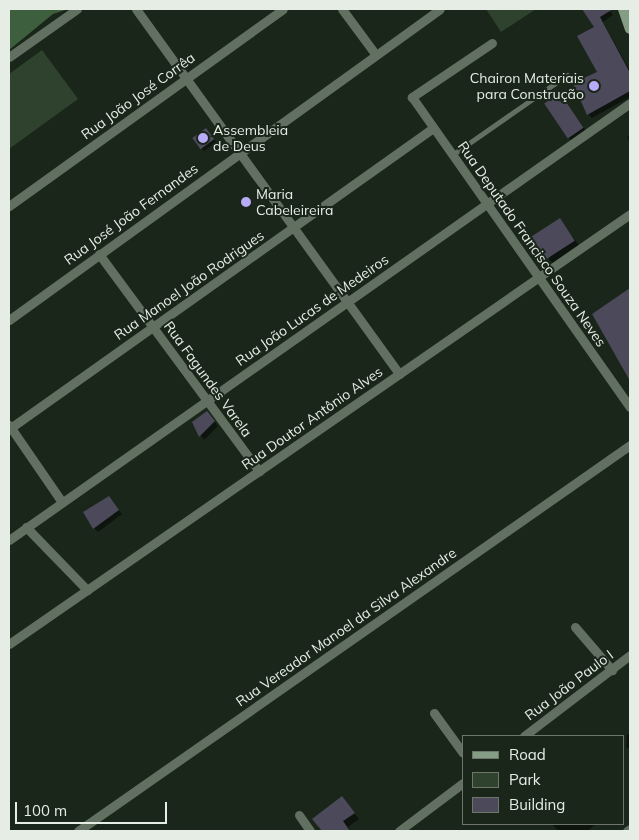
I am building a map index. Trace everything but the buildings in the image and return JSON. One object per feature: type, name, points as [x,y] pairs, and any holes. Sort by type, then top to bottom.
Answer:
[{"type":"main road","points":[[624,9],[630,29]]},
{"type":"street","points":[[9,57],[77,9]]},
{"type":"street","name":"Rua João José Corrêa","points":[[9,206],[284,9]]},
{"type":"street","points":[[342,9],[376,55]]},
{"type":"street","name":"Rua José João Fernandes","points":[[9,320],[440,9]]},
{"type":"street","points":[[135,10],[399,374]]},
{"type":"street","name":"Rua Deputado Francisco Souza Neves","points":[[492,43],[412,97],[630,407]]},
{"type":"street","name":"Rua João Lucas de Medeiros","points":[[9,540],[630,104]]},
{"type":"street","name":"Rua Manoel João Rodrigues","points":[[10,427],[433,128]]},
{"type":"street","name":"Rua Doutor Antônio Alves","points":[[9,644],[630,214]]},
{"type":"street","name":"Rua Fagundes Varela","points":[[99,254],[259,471]]},
{"type":"street","points":[[10,427],[62,502]]},
{"type":"street","name":"Rua Vereador Manoel da Silva Alexandre","points":[[78,831],[92,828],[630,445]]},
{"type":"street","points":[[26,528],[87,590]]},
{"type":"street","points":[[575,627],[612,670]]},
{"type":"street","name":"Rua João Paulo I","points":[[525,735],[630,655]]},
{"type":"street","points":[[434,713],[462,752]]},
{"type":"street","points":[[399,831],[462,784]]},
{"type":"street","points":[[299,815],[310,831]]},
{"type":"lane","points":[[452,155],[567,75]]},
{"type":"green space","points":[[486,9],[536,9],[501,32]]},
{"type":"green space","points":[[42,50],[78,99],[9,149],[9,74]]},
{"type":"shaded area","points":[[9,9],[68,9],[53,14],[9,50]]},
{"type":"place","name":"Chairon Materiais para Construção","points":[[594,86]]},
{"type":"place","name":"Assembleia de Deus","points":[[203,138]]},
{"type":"place","name":"Maria Cabeleireira","points":[[246,202]]}]
